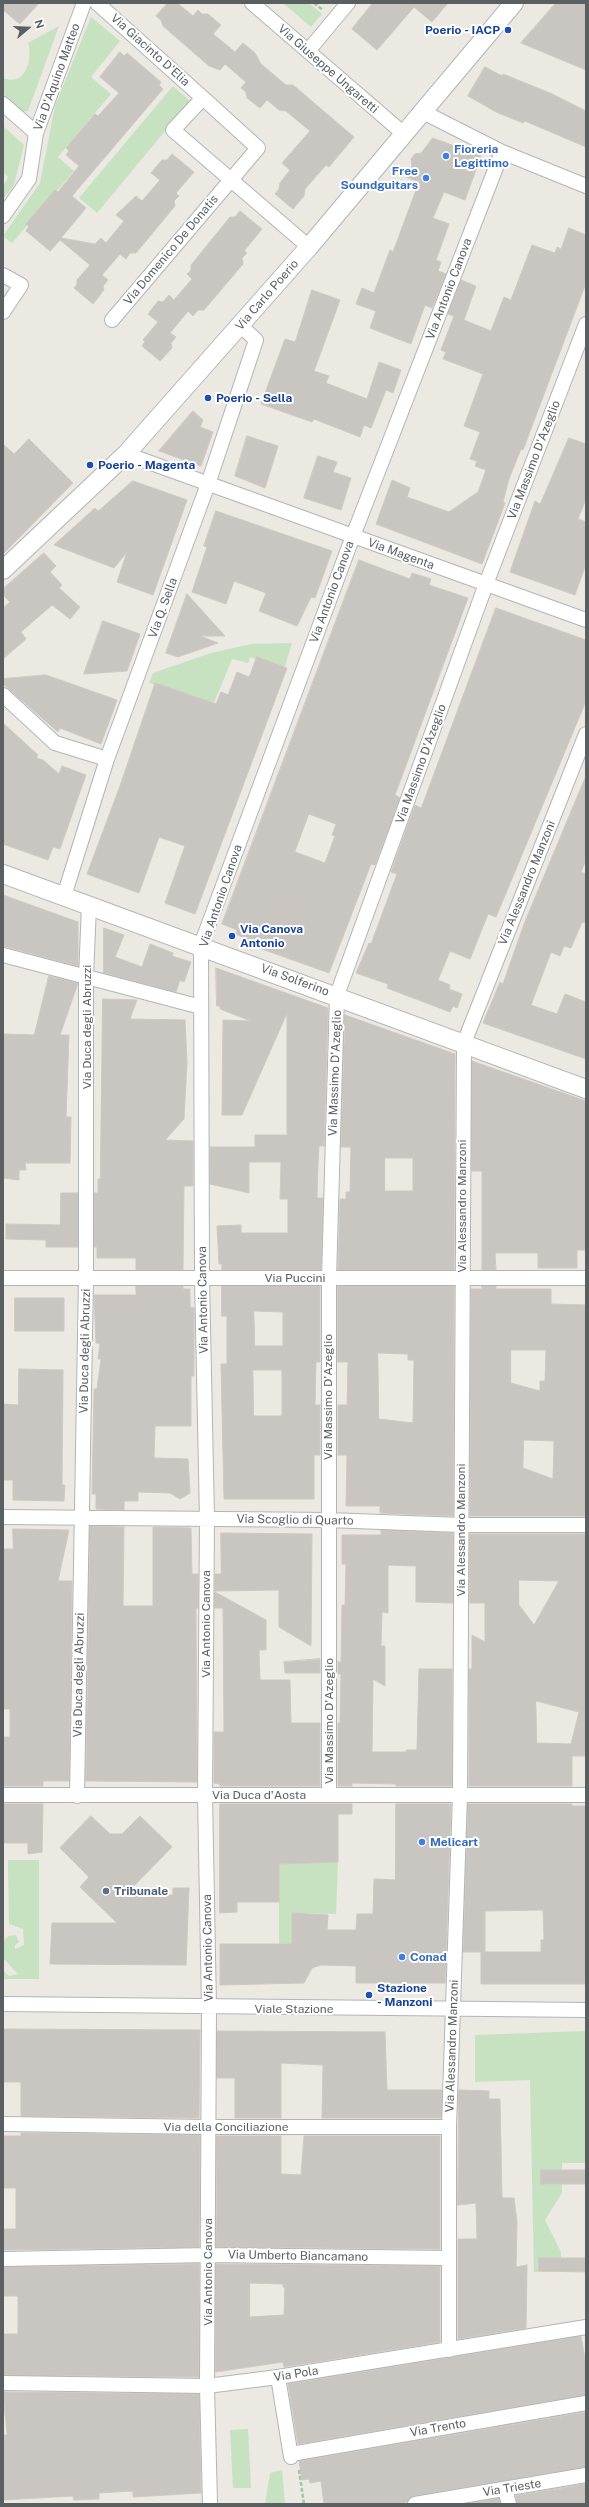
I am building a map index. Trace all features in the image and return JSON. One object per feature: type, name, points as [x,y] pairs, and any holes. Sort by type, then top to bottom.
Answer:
[{"type":"street","name":"Via D'Aquino Matteo","points":[[3,216],[29,179],[36,133],[84,3]]},
{"type":"street","name":"Via Giacinto D'Elia","points":[[97,3],[258,148],[230,180]]},
{"type":"street","name":"Via Giuseppe Ungaretti","points":[[252,3],[404,134]]},
{"type":"street","points":[[308,51],[348,3]]},
{"type":"street","name":"Via Carlo Poerio","points":[[3,570],[126,454],[241,326],[309,247],[514,3]]},
{"type":"street","points":[[203,98],[173,130],[309,247]]},
{"type":"street","points":[[3,104],[36,133]]},
{"type":"street","points":[[423,112],[502,152],[586,186]]},
{"type":"street","name":"Via Antonio Canova","points":[[210,2504],[207,2386],[209,2008],[205,1795],[207,1518],[202,1278],[201,945],[353,536],[502,152]]},
{"type":"street","name":"Via Domenico De Donatis","points":[[112,320],[230,180]]},
{"type":"street","points":[[3,275],[21,285],[3,312]]},
{"type":"street","name":"Via Massimo D'Azeglio","points":[[329,1794],[329,1278],[337,995],[486,584],[586,324]]},
{"type":"street","name":"Via Q. Sella","points":[[64,896],[107,759],[208,484],[256,340],[241,326]]},
{"type":"street","name":"Via Magenta","points":[[126,454],[586,620]]},
{"type":"street","points":[[3,695],[55,743],[107,759]]},
{"type":"street","name":"Via Alessandro Manzoni","points":[[450,2349],[448,2258],[449,2127],[460,1795],[464,1043],[586,734]]},
{"type":"street","name":"Via Solferino","points":[[3,874],[337,995],[586,1089]]},
{"type":"street","name":"Via Duca degli Abruzzi","points":[[77,1796],[86,1278],[86,978],[89,905]]},
{"type":"street","points":[[4,961],[86,978],[201,1007]]},
{"type":"street","name":"Via Puccini","points":[[3,1278],[586,1278]]},
{"type":"street","name":"Via Scoglio di Quarto","points":[[3,1516],[328,1520],[461,1525],[586,1525]]},
{"type":"street","name":"Via Duca d'Aosta","points":[[3,1795],[586,1795]]},
{"type":"street","name":"Viale Stazione","points":[[3,2004],[209,2008],[586,2010]]},
{"type":"street","name":"Via della Conciliazione","points":[[3,2124],[209,2128],[449,2127]]},
{"type":"street","name":"Via Umberto Biancamano","points":[[3,2260],[208,2255],[448,2258]]},
{"type":"street","name":"Via Pola","points":[[3,2383],[207,2386],[278,2377],[586,2327]]},
{"type":"street","name":"Via Trento","points":[[278,2377],[291,2455],[586,2403]]},
{"type":"street","name":"Via Trieste","points":[[415,2504],[586,2475]]},
{"type":"street","points":[[505,2489],[509,2504]]},
{"type":"green space","points":[[283,3],[309,3],[322,14],[311,27]]},
{"type":"green space","points":[[91,17],[120,41],[91,77],[111,94],[58,157],[74,171],[12,243],[4,237],[3,239],[3,236],[40,183],[55,106]]},
{"type":"green space","points":[[59,26],[28,111],[22,112],[3,94],[3,78],[11,80],[17,79],[22,75],[26,70],[28,63],[28,43]]},
{"type":"green space","points":[[173,86],[190,101],[97,213],[79,198]]},
{"type":"green space","points":[[3,126],[24,145],[14,185],[3,199],[3,187],[8,177],[3,172]]},
{"type":"green space","points":[[292,643],[284,669],[250,657],[248,663],[232,659],[207,720],[197,697],[149,683],[153,673],[211,653],[251,644]]},
{"type":"green space","points":[[8,1860],[39,1860],[39,1979],[3,1979],[3,1971],[9,1976],[18,1974],[3,1958],[4,1940],[9,1936],[16,1935],[19,1942],[15,1945],[15,1949],[24,1945],[23,1929],[9,1924]]},
{"type":"green space","points":[[338,1862],[336,1914],[292,1913],[292,1944],[279,1944],[279,1890],[260,1890],[272,1864]]},
{"type":"green space","points":[[586,2031],[586,2163],[562,2163],[562,2193],[545,2220],[561,2252],[561,2272],[534,2272],[530,2080],[475,2082],[475,2035]]},
{"type":"green space","points":[[248,2429],[251,2488],[233,2488],[230,2430]]},
{"type":"green space","points":[[282,2470],[285,2504],[265,2504],[270,2473]]},
{"type":"building","points":[[3,3],[39,3],[20,24],[3,10]]},
{"type":"building","points":[[168,3],[177,3],[193,16],[198,10],[202,14],[208,14],[221,25],[213,34],[235,52],[243,43],[255,53],[261,64],[286,85],[293,85],[354,137],[329,167],[326,165],[305,189],[304,196],[293,209],[275,194],[279,189],[280,183],[290,170],[282,163],[310,131],[286,111],[279,110],[267,100],[260,108],[247,98],[246,92],[241,88],[246,82],[225,64],[220,70],[209,66],[163,26],[161,20],[156,16]]},
{"type":"building","points":[[373,3],[448,3],[432,22],[414,7],[377,50],[352,29]]},
{"type":"building","points":[[556,3],[586,3],[586,70],[521,43]]},
{"type":"building","points":[[120,52],[124,56],[127,53],[161,82],[159,85],[163,89],[72,196],[86,208],[61,238],[95,244],[101,238],[106,243],[124,221],[116,215],[136,196],[142,201],[160,180],[151,173],[162,160],[167,160],[172,154],[194,172],[176,193],[179,196],[174,201],[175,206],[136,253],[130,253],[126,259],[120,254],[102,275],[108,280],[103,286],[104,290],[93,304],[74,288],[77,284],[77,280],[90,265],[60,240],[50,251],[26,231],[29,226],[26,224],[55,190],[58,192],[79,166],[66,155],[69,151],[66,148],[95,114],[98,116],[119,93],[100,77]]},
{"type":"building","points":[[485,67],[502,76],[503,74],[550,93],[586,111],[586,147],[525,121],[523,123],[496,112],[468,96]]},
{"type":"building","points":[[433,138],[481,156],[465,200],[444,192],[433,218],[449,224],[436,260],[441,262],[438,271],[446,274],[432,308],[425,305],[411,344],[370,328],[376,311],[356,304],[362,288],[374,293],[390,250],[393,252],[419,182],[406,177],[412,166],[411,159],[415,154],[421,153]]},
{"type":"building","points":[[240,211],[262,229],[244,251],[247,253],[242,258],[243,264],[204,310],[198,310],[193,316],[188,311],[170,333],[176,337],[171,343],[172,348],[160,361],[142,346],[145,342],[143,340],[158,322],[148,314],[158,301],[163,302],[169,295],[174,300],[192,279],[187,274],[191,270],[191,265],[230,217],[235,217]]},
{"type":"building","points":[[569,228],[586,235],[586,283],[523,450],[521,449],[509,479],[503,502],[505,503],[482,564],[376,524],[392,480],[410,488],[407,497],[449,512],[478,492],[486,470],[475,466],[477,461],[470,459],[480,432],[464,426],[483,374],[443,359],[446,352],[441,350],[454,316],[448,314],[461,280],[476,286],[464,320],[491,331],[504,297],[511,300],[532,245],[555,253],[557,247],[561,249]]},
{"type":"building","points":[[312,290],[340,300],[314,371],[329,376],[326,383],[367,399],[379,362],[401,370],[393,393],[386,390],[371,428],[364,425],[360,437],[314,419],[312,422],[261,404],[285,339],[295,342]]},
{"type":"building","points":[[193,411],[203,420],[200,427],[213,432],[201,466],[159,451]]},
{"type":"building","points":[[247,436],[278,446],[265,488],[235,476]]},
{"type":"building","points":[[569,438],[586,444],[586,499],[578,519],[586,522],[586,564],[575,595],[510,572],[535,501],[540,504]]},
{"type":"building","points":[[29,439],[73,483],[3,554],[3,444],[14,454]]},
{"type":"building","points":[[318,456],[337,462],[333,472],[351,478],[341,510],[304,498]]},
{"type":"building","points":[[133,481],[187,500],[153,595],[117,582],[127,552],[114,568],[54,545],[95,508],[98,511]]},
{"type":"building","points":[[216,511],[332,551],[315,598],[311,597],[297,626],[259,611],[266,593],[234,581],[226,604],[192,592],[207,547],[204,546]]},
{"type":"building","points":[[44,553],[56,566],[50,572],[62,585],[59,588],[80,607],[70,619],[52,605],[21,632],[26,639],[3,659],[3,608],[10,602],[3,595],[3,589]]},
{"type":"building","points":[[359,560],[410,579],[412,573],[431,579],[429,585],[468,598],[395,795],[400,798],[375,865],[371,864],[329,973],[259,948],[260,945],[236,934],[237,930],[222,924]],"holes":[[[309,814],[336,824],[332,835],[335,836],[325,863],[295,852]]]},
{"type":"building","points":[[187,594],[225,636],[200,636],[218,643],[178,657],[166,653]]},
{"type":"building","points":[[496,608],[586,640],[586,701],[496,917],[488,914],[470,959],[450,951],[438,980],[450,985],[449,989],[462,994],[457,1008],[453,1006],[450,1012],[387,988],[388,984],[356,973],[369,943],[371,944],[397,874],[391,872],[415,805],[421,808]]},
{"type":"building","points":[[103,621],[140,634],[127,671],[84,674]]},
{"type":"building","points":[[257,657],[287,668],[195,914],[165,903],[185,846],[159,837],[139,893],[87,874],[120,786],[155,683],[216,704],[221,692],[228,695],[237,672],[249,677]]},
{"type":"building","points":[[46,675],[117,700],[101,744],[60,728],[58,732],[3,684],[3,679]]},
{"type":"building","points":[[3,723],[38,755],[36,758],[43,760],[59,774],[62,766],[86,775],[60,849],[53,847],[48,860],[3,844]]},
{"type":"building","points":[[586,776],[586,860],[581,872],[586,874],[586,923],[582,922],[571,948],[564,946],[560,956],[551,952],[531,1005],[557,1014],[565,994],[586,1002],[586,1059],[483,1023],[500,982],[503,984],[524,924]]},
{"type":"building","points":[[3,895],[78,922],[78,966],[3,946]]},
{"type":"building","points":[[104,928],[124,935],[115,957],[142,967],[150,944],[173,953],[172,956],[191,962],[184,982],[180,980],[176,992],[104,973]]},
{"type":"building","points":[[216,968],[328,1008],[324,1146],[319,1146],[317,1198],[323,1198],[321,1270],[222,1270],[222,1264],[219,1264],[217,1226],[241,1225],[241,1233],[288,1233],[288,1199],[280,1199],[281,1162],[249,1162],[249,1193],[210,1184],[210,1147],[255,1147],[255,1135],[287,1135],[287,1013],[242,1115],[222,1115],[223,1020],[251,1021],[220,1009],[220,1006],[217,1006]]},
{"type":"building","points":[[49,976],[78,983],[60,1035],[69,1035],[66,1117],[71,1117],[70,1163],[25,1163],[26,1170],[19,1170],[19,1180],[3,1178],[3,1034],[34,1035]]},
{"type":"building","points":[[103,999],[137,1000],[130,1019],[185,1020],[187,1062],[184,1119],[165,1140],[193,1141],[193,1186],[184,1186],[183,1270],[136,1270],[136,1258],[97,1258],[97,1247],[94,1247],[94,1193],[98,1193],[98,1179],[100,1179]]},
{"type":"building","points":[[345,1015],[455,1054],[454,1270],[338,1270],[340,1199],[346,1199],[346,1192],[350,1192],[351,1147],[341,1147]],"holes":[[[385,1158],[413,1158],[413,1191],[385,1191]]]},
{"type":"building","points":[[472,1061],[586,1101],[586,1250],[577,1250],[577,1268],[538,1268],[538,1253],[495,1253],[496,1270],[482,1270],[482,1171],[472,1171]]},
{"type":"building","points":[[61,1193],[78,1193],[78,1247],[46,1247],[46,1240],[6,1239],[6,1224],[60,1225]]},
{"type":"building","points":[[136,1286],[183,1286],[183,1289],[190,1289],[190,1307],[194,1308],[194,1376],[191,1376],[191,1426],[155,1426],[154,1458],[188,1459],[190,1493],[180,1499],[170,1493],[138,1492],[138,1501],[124,1501],[124,1510],[96,1509],[96,1494],[92,1494],[94,1389],[97,1389],[101,1359],[98,1359],[100,1344],[96,1343],[94,1295],[136,1295]]},
{"type":"building","points":[[222,1286],[320,1286],[320,1362],[316,1362],[315,1405],[320,1405],[320,1455],[314,1455],[314,1499],[224,1499],[221,1364],[227,1364],[227,1316],[222,1316]],"holes":[[[254,1311],[283,1312],[283,1346],[255,1346]],[[253,1370],[282,1370],[282,1416],[254,1416]]]},
{"type":"building","points":[[338,1286],[454,1286],[453,1516],[380,1513],[380,1506],[346,1506],[347,1455],[338,1455],[338,1405],[347,1405],[348,1362],[338,1362]],"holes":[[[378,1353],[408,1354],[408,1360],[414,1360],[413,1423],[379,1419]]]},
{"type":"building","points":[[482,1286],[496,1286],[496,1289],[551,1289],[551,1304],[586,1305],[586,1516],[470,1516],[471,1289],[482,1289]],"holes":[[[511,1350],[546,1350],[545,1381],[540,1381],[540,1391],[511,1383]],[[524,1440],[554,1441],[553,1479],[523,1468]]]},
{"type":"building","points":[[15,1298],[64,1298],[64,1331],[15,1331]]},
{"type":"building","points":[[19,1369],[63,1370],[62,1485],[65,1485],[64,1501],[13,1500],[13,1480],[3,1480],[3,1404],[18,1405]]},
{"type":"building","points":[[90,1526],[124,1527],[123,1606],[153,1606],[153,1527],[191,1528],[192,1574],[198,1574],[198,1608],[196,1608],[197,1782],[86,1781]]},
{"type":"building","points":[[13,1529],[69,1530],[58,1581],[72,1581],[69,1781],[43,1781],[43,1786],[3,1786],[3,1737],[10,1737],[10,1709],[3,1709],[3,1549],[13,1549]]},
{"type":"building","points":[[381,1530],[453,1533],[453,1603],[416,1602],[416,1566],[388,1565],[388,1613],[382,1612],[381,1646],[385,1646],[385,1686],[373,1679],[372,1752],[406,1752],[406,1750],[417,1750],[419,1669],[452,1669],[452,1786],[396,1786],[396,1784],[352,1783],[352,1786],[338,1786],[338,1723],[340,1723],[341,1674],[338,1674],[338,1661],[341,1663],[342,1605],[345,1605],[346,1564],[342,1564],[342,1535],[381,1535]]},
{"type":"building","points":[[221,1533],[312,1534],[311,1646],[279,1627],[279,1590],[215,1591],[215,1574],[221,1574]]},
{"type":"building","points":[[470,1534],[586,1534],[586,1756],[572,1756],[572,1786],[469,1786],[469,1669],[472,1669],[472,1635],[485,1642],[485,1603],[470,1603]],"holes":[[[519,1580],[559,1581],[534,1625],[519,1605]],[[536,1701],[579,1712],[571,1744],[537,1743]]]},
{"type":"building","points":[[215,1592],[266,1620],[266,1650],[259,1650],[260,1680],[290,1680],[291,1723],[320,1723],[320,1786],[220,1786],[220,1784],[214,1783],[214,1732],[224,1732],[223,1608],[215,1608]]},
{"type":"building","points":[[320,1659],[320,1673],[285,1673],[284,1662]]},
{"type":"building","points":[[3,1804],[43,1804],[42,1852],[28,1854],[28,1843],[3,1843]]},
{"type":"building","points":[[220,1804],[352,1804],[352,1814],[338,1814],[338,1862],[279,1864],[279,1902],[237,1902],[237,1912],[220,1913]]},
{"type":"building","points":[[396,1804],[451,1804],[445,1983],[356,1983],[356,1966],[321,1965],[312,1968],[304,1983],[220,1985],[220,1944],[292,1944],[292,1913],[328,1915],[327,1930],[356,1930],[357,1914],[373,1914],[374,1879],[395,1880]]},
{"type":"building","points":[[468,1804],[572,1804],[572,1806],[586,1806],[586,1984],[481,1984],[481,1952],[463,1952]],"holes":[[[543,1910],[544,1940],[541,1940],[541,1952],[485,1952],[485,1911]]]},
{"type":"building","name":"Tribunale","points":[[91,1816],[110,1834],[122,1834],[140,1816],[172,1847],[126,1894],[173,1895],[173,1888],[189,1888],[186,1965],[50,1964],[52,1923],[117,1923],[80,1887],[89,1877],[60,1848]]},
{"type":"building","points":[[3,2029],[200,2030],[199,2118],[21,2116],[21,2082],[3,2082]]},
{"type":"building","points":[[217,2031],[385,2032],[387,2090],[442,2090],[441,2118],[322,2118],[323,2065],[281,2063],[281,2118],[235,2118],[235,2078],[217,2078]]},
{"type":"building","points":[[459,2090],[489,2091],[489,2099],[500,2099],[502,2198],[514,2198],[517,2222],[516,2267],[527,2265],[526,2328],[458,2339],[458,2239],[477,2239],[476,2203],[458,2205]]},
{"type":"building","points":[[21,2133],[200,2135],[199,2247],[3,2250],[3,2229],[16,2229],[16,2188],[3,2188],[3,2136],[21,2136]]},
{"type":"building","points":[[217,2136],[281,2136],[281,2174],[301,2175],[304,2136],[440,2136],[440,2249],[216,2247]]},
{"type":"building","points":[[541,2170],[586,2170],[586,2184],[541,2184]]},
{"type":"building","points":[[539,2258],[586,2258],[586,2272],[539,2271]]},
{"type":"building","points":[[199,2264],[199,2377],[3,2375],[3,2334],[18,2334],[18,2296],[3,2296],[3,2267]]},
{"type":"building","points":[[216,2264],[440,2266],[440,2342],[284,2367],[283,2362],[216,2372]],"holes":[[[250,2283],[283,2284],[283,2287],[285,2287],[284,2315],[250,2317]]]},
{"type":"building","points":[[581,2336],[586,2365],[586,2395],[298,2444],[288,2384]]},
{"type":"building","points":[[3,2392],[199,2394],[201,2493],[133,2497],[133,2491],[99,2493],[99,2499],[74,2500],[73,2496],[3,2500],[3,2435],[7,2435]]},
{"type":"building","points":[[586,2412],[586,2467],[414,2496],[407,2502],[394,2504],[324,2504],[321,2481],[310,2483],[309,2479],[302,2480],[299,2461]]},
{"type":"building","points":[[586,2484],[586,2504],[517,2504],[516,2496]]},
{"type":"building","points":[[499,2498],[500,2504],[466,2504]]},
{"type":"place","name":"Poerio - IACP","points":[[508,30]]},
{"type":"place","name":"Fioreria Legittimo","points":[[446,156]]},
{"type":"place","name":"Free Soundguitars","points":[[426,178]]},
{"type":"place","name":"Poerio - Sella","points":[[208,398]]},
{"type":"place","name":"Poerio - Magenta","points":[[90,465]]},
{"type":"place","name":"Via Canova Antonio","points":[[232,936]]},
{"type":"place","name":"Melicart","points":[[422,1842]]},
{"type":"place","name":"Tribunale","points":[[106,1891]]},
{"type":"place","name":"Conad","points":[[402,1957]]},
{"type":"place","name":"Stazione - Manzoni","points":[[369,1995]]}]
